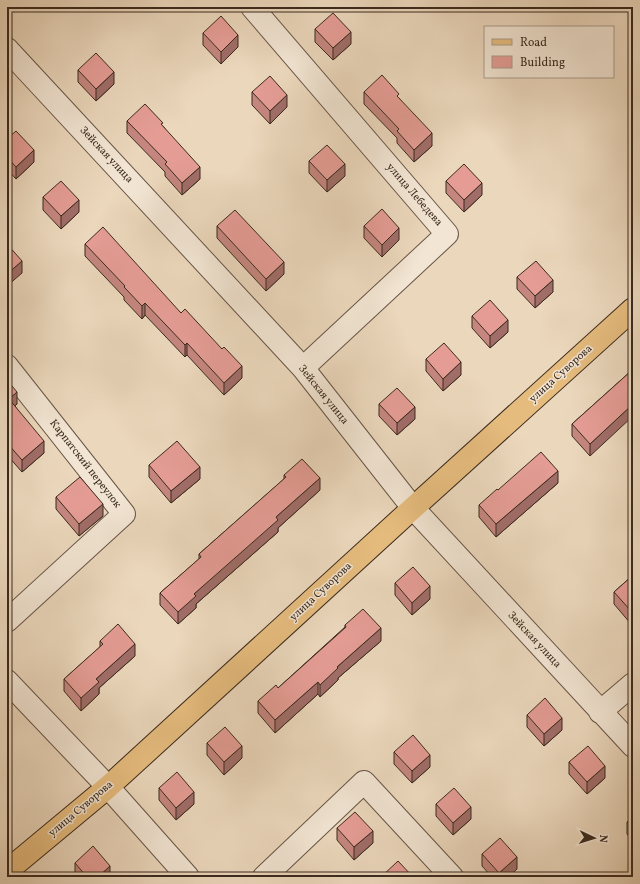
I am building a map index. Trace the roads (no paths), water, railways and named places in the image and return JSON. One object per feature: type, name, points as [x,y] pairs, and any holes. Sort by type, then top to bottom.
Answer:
[{"type":"main road","name":"улица Суворова","points":[[7,871],[108,787],[633,309]]},
{"type":"street","name":"улица Лебедева","points":[[252,7],[447,234],[303,368]]},
{"type":"street","name":"Зейская улица","points":[[7,49],[303,368],[413,508],[633,746]]},
{"type":"street","name":"Карпатский переулок","points":[[7,366],[124,514],[7,621]]},
{"type":"street","points":[[7,681],[108,787],[188,877]]},
{"type":"street","points":[[600,712],[633,684]]},
{"type":"street","points":[[264,877],[364,782],[452,877]]}]
